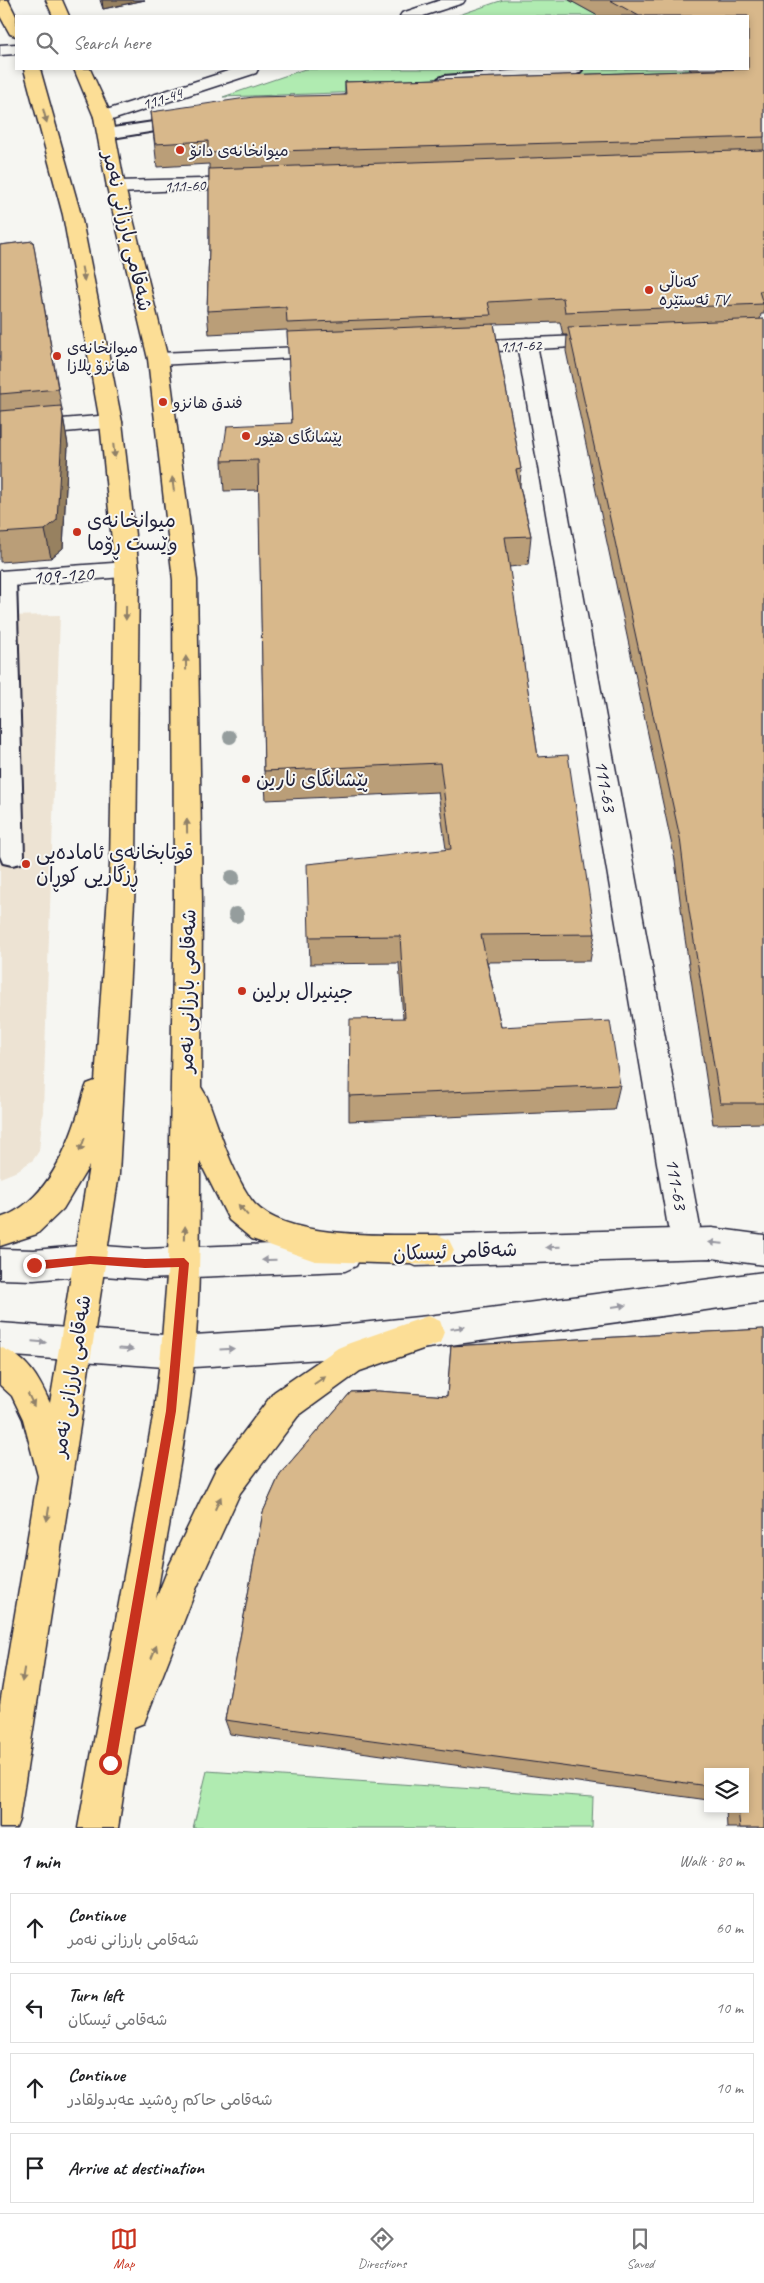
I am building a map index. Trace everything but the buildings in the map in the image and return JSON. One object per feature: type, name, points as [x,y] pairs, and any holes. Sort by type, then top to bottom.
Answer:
[{"type":"main road","points":[[0,0],[15,29]]},
{"type":"main road","points":[[54,0],[61,15]]},
{"type":"main road","name":"شەقامی بارزانی نەمر","points":[[0,1820],[54,1478],[78,1346],[104,1174],[123,865],[127,570],[111,422],[72,215],[32,70]]},
{"type":"main road","name":"شەقامی بارزانی نەمر","points":[[82,70],[104,126],[116,187],[158,359],[185,580],[188,901],[184,1263],[178,1352],[171,1411],[98,1828]]},
{"type":"main road","points":[[0,1232],[26,1224],[52,1199],[74,1166],[93,1116],[113,1031]]},
{"type":"main road","points":[[186,1082],[218,1168],[240,1210],[263,1229],[316,1246],[438,1250]]},
{"type":"main road","points":[[110,1763],[182,1580],[228,1481],[238,1467],[286,1404],[294,1398],[350,1359],[428,1332]]},
{"type":"main road","points":[[0,1363],[24,1385],[39,1416],[54,1478]]},
{"type":"street","points":[[411,15],[457,0]]},
{"type":"street","points":[[0,50],[15,49]]},
{"type":"street","name":"111-44","points":[[104,126],[247,70]]},
{"type":"street","name":"111-60","points":[[116,187],[265,182]]},
{"type":"street","name":"111-62","points":[[437,348],[626,340]]},
{"type":"street","name":"111-63","points":[[527,344],[684,1227]]},
{"type":"street","points":[[158,359],[348,351]]},
{"type":"street","points":[[0,431],[111,422]]},
{"type":"street","name":"109-120","points":[[3,579],[127,570]]},
{"type":"street","name":"شەقامی ئیسکان","points":[[0,1264],[34,1265],[90,1260],[145,1264],[184,1263],[307,1259],[438,1250],[712,1243],[764,1250]]},
{"type":"street","points":[[0,1339],[178,1352],[322,1343],[428,1332],[764,1287]]},
{"type":"lane","points":[[425,82],[574,70]]},
{"type":"lane","points":[[104,126],[200,120]]},
{"type":"lane","points":[[3,579],[12,856]]},
{"type":"shaded area","name":"قوتابخانەی ئامادەیی ڕزگاریی کوڕان","points":[[60,615],[43,1111],[39,1151],[33,1160],[15,1172],[0,1178],[0,616]]},
{"type":"green space","points":[[503,0],[569,0],[596,15],[459,15]]},
{"type":"green space","points":[[302,70],[691,70],[709,80],[223,97]]},
{"type":"green space","points":[[207,1771],[593,1797],[592,1828],[193,1828]]},
{"type":"place","name":"میوانخانەی دانۆ","points":[[180,150]]},
{"type":"place","name":"کەناڵی ئەستێرە TV","points":[[649,290]]},
{"type":"place","name":"میوانخانەی هانزۆ پلازا","points":[[57,356]]},
{"type":"place","name":"فندق هانزو","points":[[163,402]]},
{"type":"place","name":"پێشانگای هێور","points":[[246,436]]},
{"type":"place","name":"میوانخانەی وێست ڕۆما","points":[[77,532]]},
{"type":"place","name":"پێشانگای نارین","points":[[246,779]]},
{"type":"place","name":"قوتابخانەی ئامادەیی ڕزگاریی کوڕان","points":[[26,864]]},
{"type":"place","name":"جينيرال برلين","points":[[242,991]]},
{"type":"route","points":[[34,1265],[90,1260],[145,1264],[184,1263],[178,1352],[171,1411],[110,1763]]}]
